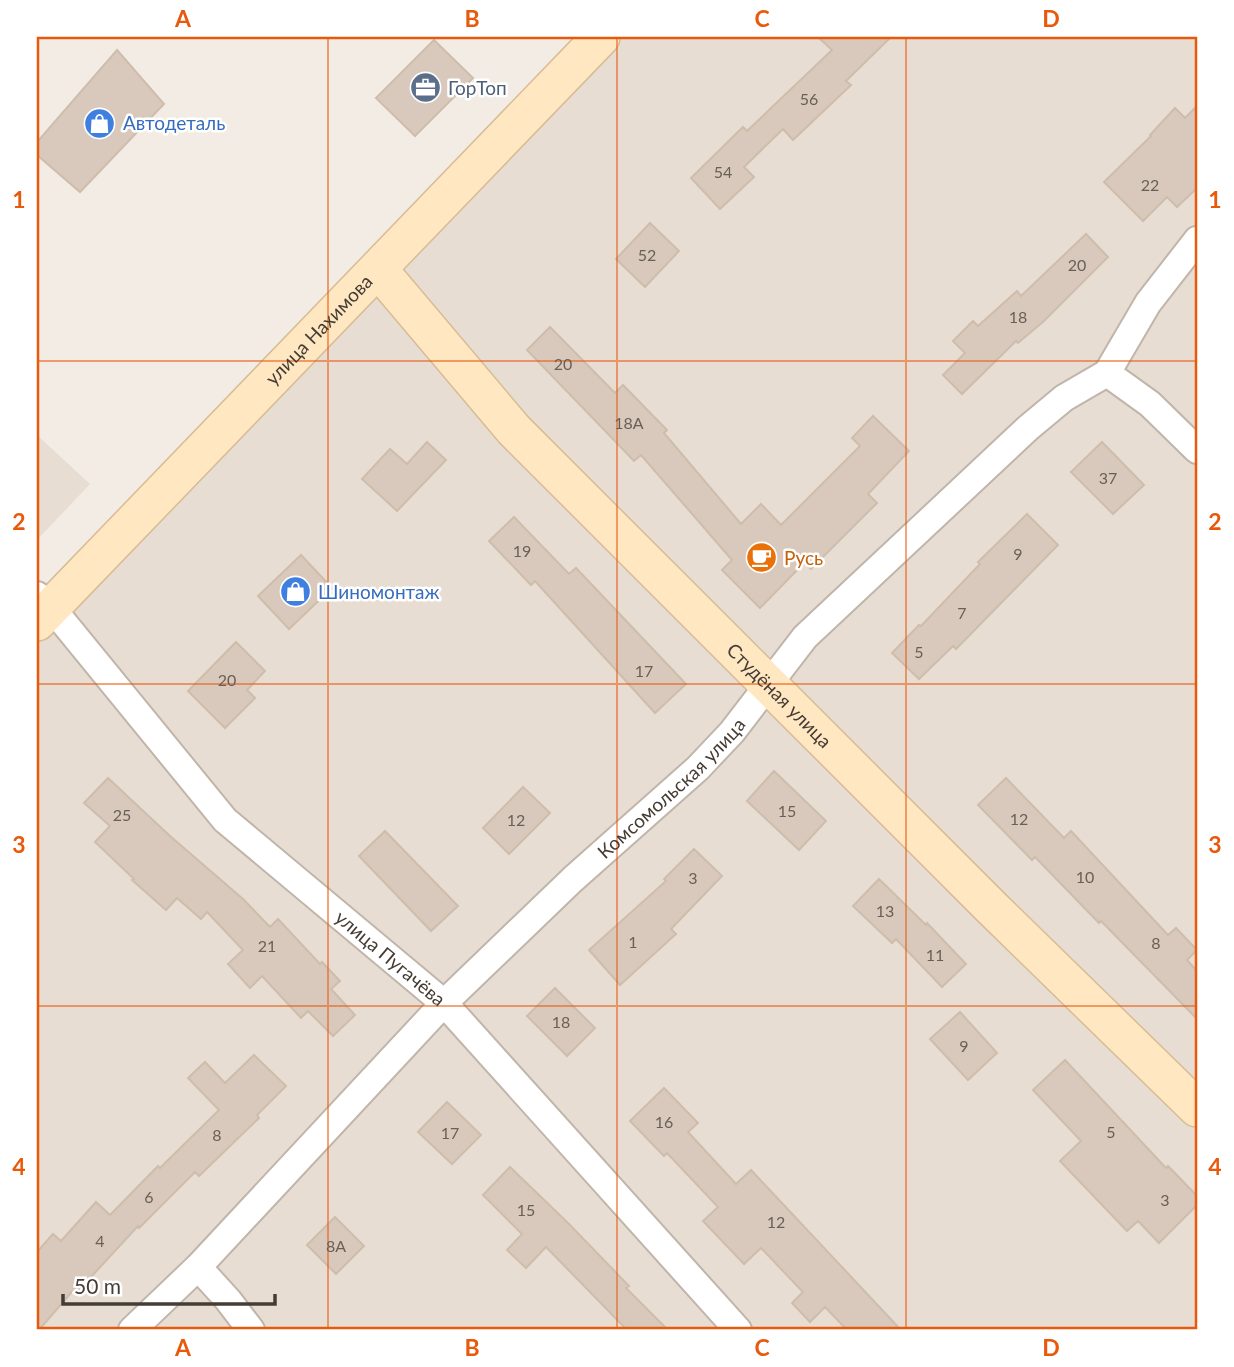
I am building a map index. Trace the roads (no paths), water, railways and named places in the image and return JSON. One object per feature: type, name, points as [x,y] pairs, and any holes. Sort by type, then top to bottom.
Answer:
[{"type":"street","name":"улица Нахимова","points":[[41,608],[378,269],[601,37]]},
{"type":"street","name":"Комсомольская улица","points":[[132,1330],[198,1267],[444,1003],[573,879],[698,768],[732,732],[805,637],[1028,429],[1064,398],[1107,373],[1148,303],[1197,240]]},
{"type":"street","name":"Студёная улица","points":[[378,269],[514,430],[991,907],[1197,1108]]},
{"type":"street","points":[[1107,373],[1150,404],[1197,450]]},
{"type":"street","name":"улица Пугачёва","points":[[41,608],[225,820],[444,1003],[738,1330]]},
{"type":"street","points":[[198,1267],[251,1330]]},
{"type":"place","name":"ГорТоп","points":[[425,88]]},
{"type":"place","name":"Автодеталь","points":[[100,123]]},
{"type":"place","name":"Русь","points":[[761,558]]},
{"type":"place","name":"Шиномонтаж","points":[[295,592]]}]
